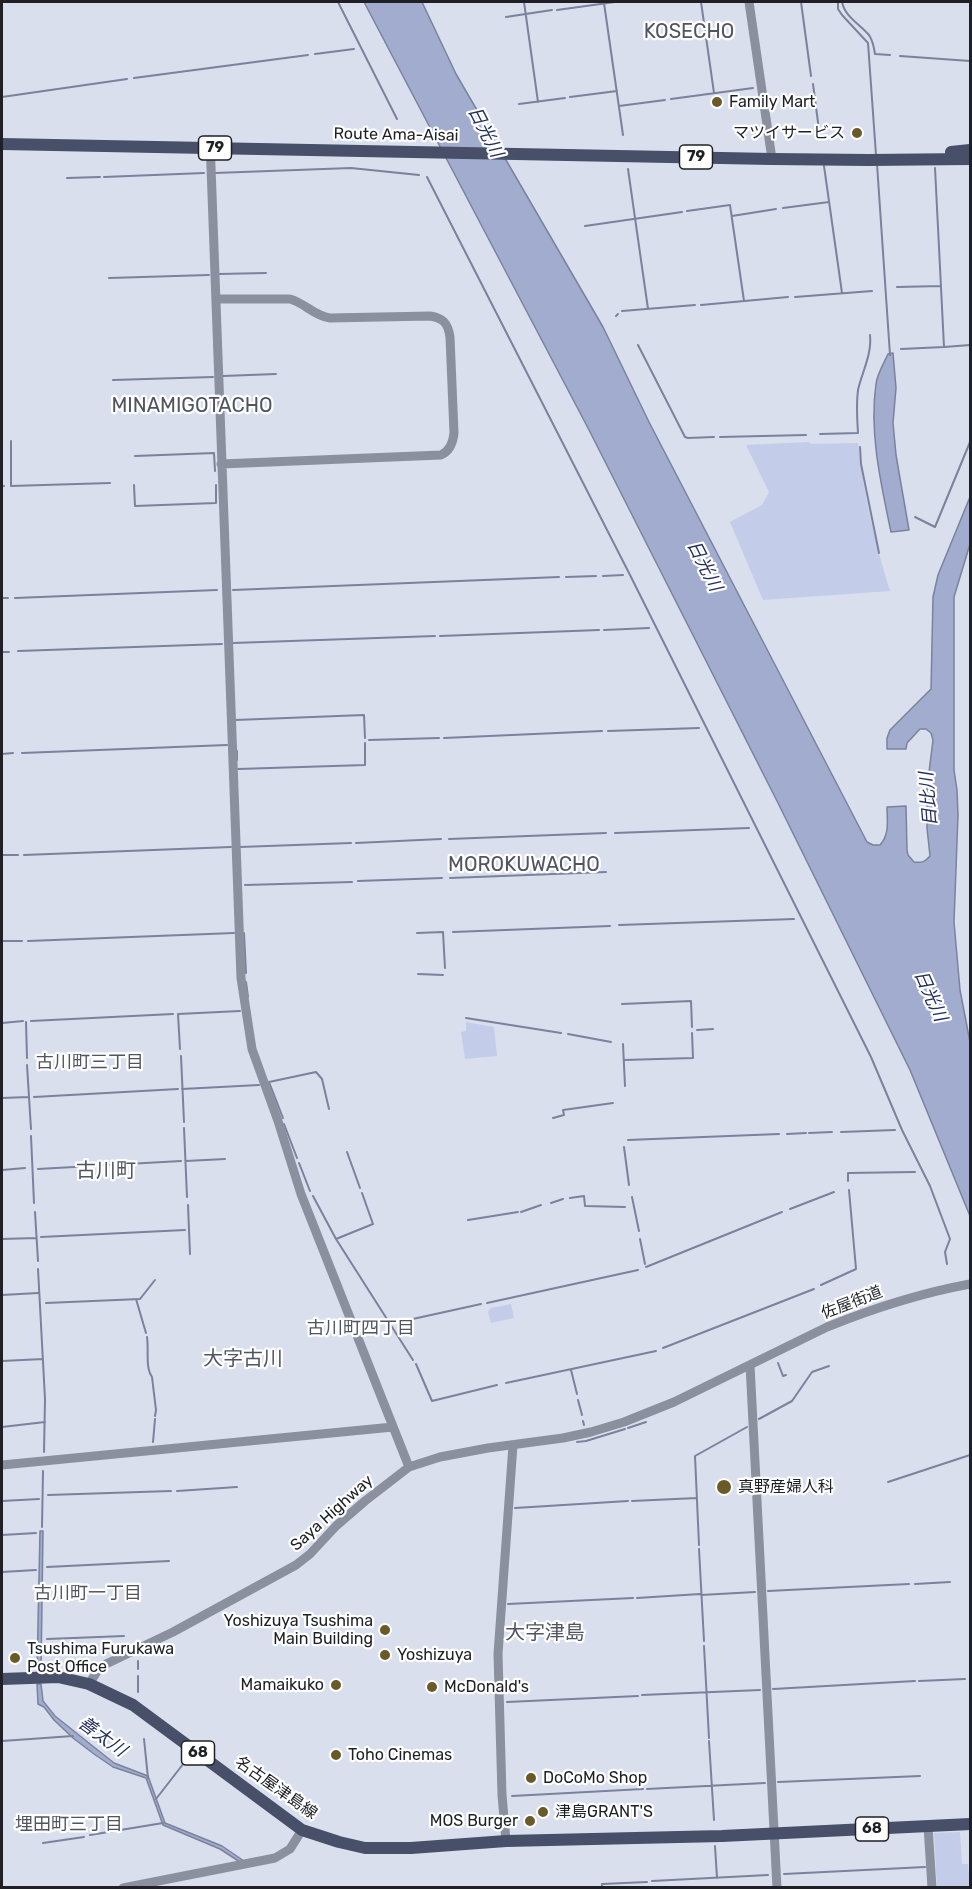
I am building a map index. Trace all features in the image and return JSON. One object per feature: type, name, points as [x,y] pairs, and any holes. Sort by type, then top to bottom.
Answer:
[{"type":"main road","name":"Route Ama-Aisai","points":[[2,136],[426,151],[427,148],[970,159]]},
{"type":"main road","name":"Route Ama-Aisai","points":[[2,144],[209,144]]},
{"type":"main road","name":"Route Ama-Aisai","points":[[876,156],[970,150]]},
{"type":"main road","name":"68","points":[[2,1679],[58,1677],[89,1684]]},
{"type":"main road","name":"名古屋津島線","points":[[89,1684],[133,1705],[302,1830],[339,1842],[370,1848],[411,1848],[506,1841],[774,1833]]},
{"type":"main road","name":"68","points":[[774,1833],[970,1824]]},
{"type":"street","points":[[749,2],[771,155]]},
{"type":"street","points":[[209,144],[240,977],[252,1049],[278,1120],[301,1194],[409,1467]]},
{"type":"street","points":[[216,299],[290,299],[298,301],[318,315],[330,318],[430,316],[444,320],[450,337],[454,439],[447,452],[441,455],[221,464]]},
{"type":"street","name":"佐屋街道","points":[[750,1365],[827,1327],[876,1308],[921,1294],[970,1284]]},
{"type":"street","points":[[750,1365],[777,1887]]},
{"type":"street","name":"Saya Highway","points":[[89,1684],[104,1665],[182,1628],[296,1565],[365,1500],[409,1467],[440,1457],[591,1432],[624,1422],[674,1402],[750,1365]]},
{"type":"street","points":[[2,1465],[393,1427]]},
{"type":"street","points":[[506,1841],[502,1795],[498,1654],[513,1445]]},
{"type":"street","points":[[928,1826],[932,1887]]},
{"type":"street","points":[[123,1887],[275,1858],[290,1849],[302,1830]]},
{"type":"shaded area","points":[[809,442],[811,444],[858,443],[870,518],[890,591],[763,600],[730,522],[762,505],[769,492],[746,445]]},
{"type":"shaded area","points":[[466,1022],[494,1027],[497,1056],[465,1059],[461,1032],[466,1031]]},
{"type":"shaded area","points":[[511,1304],[514,1318],[491,1323],[488,1312],[491,1308]]},
{"type":"shaded area","points":[[960,1832],[962,1864],[968,1864],[970,1887],[937,1887],[934,1833]]},
{"type":"water","points":[[364,2],[422,2],[456,74],[603,327],[649,422],[867,842],[880,845],[883,841],[887,827],[887,807],[906,806],[907,850],[914,862],[923,862],[930,856],[927,788],[933,740],[931,733],[926,729],[920,729],[907,743],[906,749],[887,749],[887,738],[890,730],[931,689],[933,597],[938,575],[970,497],[970,544],[954,597],[954,770],[958,815],[954,922],[960,990],[970,1042],[970,1216],[910,1070],[777,801],[588,428]]},
{"type":"water","points":[[893,353],[896,388],[893,423],[909,530],[891,532],[877,458],[874,402],[879,372],[888,354]]},
{"type":"water","points":[[40,1531],[43,1531],[41,1671],[37,1671]]},
{"type":"water","points":[[37,1684],[41,1684],[43,1701],[55,1716],[114,1763],[148,1776],[165,1823],[222,1846],[244,1861],[240,1862],[220,1849],[163,1825],[146,1778],[113,1767],[73,1738],[44,1707],[38,1704]]},
{"type":"waterway","points":[[338,2],[397,119]]},
{"type":"waterway","points":[[524,2],[538,102]]},
{"type":"waterway","points":[[557,10],[615,2]]},
{"type":"waterway","points":[[701,2],[714,93]]},
{"type":"waterway","points":[[801,2],[811,76]]},
{"type":"waterway","points":[[838,2],[838,9],[842,15],[868,43],[876,155]]},
{"type":"waterway","points":[[842,2],[849,16],[869,35],[875,54],[890,55]]},
{"type":"waterway","points":[[604,3],[623,135]]},
{"type":"waterway","points":[[506,17],[552,10]]},
{"type":"waterway","points":[[315,54],[354,49]]},
{"type":"waterway","points":[[134,78],[308,55]]},
{"type":"waterway","points":[[900,56],[970,61]]},
{"type":"waterway","points":[[2,97],[127,79]]},
{"type":"waterway","points":[[813,84],[819,130]]},
{"type":"waterway","points":[[671,99],[753,88]]},
{"type":"waterway","points":[[570,97],[617,91]]},
{"type":"waterway","points":[[519,104],[565,98]]},
{"type":"waterway","points":[[619,106],[665,100]]},
{"type":"waterway","points":[[877,164],[890,355]]},
{"type":"waterway","points":[[824,166],[842,293]]},
{"type":"waterway","points":[[215,173],[351,168],[419,175]]},
{"type":"waterway","points":[[935,168],[944,347],[970,345]]},
{"type":"waterway","points":[[628,169],[648,309]]},
{"type":"waterway","points":[[104,177],[204,173]]},
{"type":"waterway","points":[[67,178],[100,177]]},
{"type":"waterway","points":[[427,177],[629,573],[871,1057],[902,1130],[930,1186],[950,1239],[945,1252],[947,1264]]},
{"type":"waterway","points":[[783,208],[829,202]]},
{"type":"waterway","points":[[687,211],[730,205],[744,301]]},
{"type":"waterway","points":[[732,216],[776,209]]},
{"type":"waterway","points":[[585,226],[682,212]]},
{"type":"waterway","points":[[219,274],[266,273]]},
{"type":"waterway","points":[[109,278],[209,275]]},
{"type":"waterway","points":[[897,287],[941,286]]},
{"type":"waterway","points":[[795,297],[872,291]]},
{"type":"waterway","points":[[701,305],[788,297]]},
{"type":"waterway","points":[[622,311],[695,305]]},
{"type":"waterway","points":[[820,434],[858,433],[858,390],[868,356],[870,335]]},
{"type":"waterway","points":[[638,345],[685,437],[714,437]]},
{"type":"waterway","points":[[901,349],[944,347]]},
{"type":"waterway","points":[[223,376],[276,374]]},
{"type":"waterway","points":[[113,380],[213,377]]},
{"type":"waterway","points":[[720,437],[806,435]]},
{"type":"waterway","points":[[11,441],[11,486],[110,483]]},
{"type":"waterway","points":[[915,517],[935,527],[970,442]]},
{"type":"waterway","points":[[860,447],[861,464],[879,553]]},
{"type":"waterway","points":[[135,456],[214,453],[215,471]]},
{"type":"waterway","points":[[134,485],[135,506],[216,503],[216,485]]},
{"type":"waterway","points":[[603,576],[623,575]]},
{"type":"waterway","points":[[566,577],[596,576]]},
{"type":"waterway","points":[[233,590],[559,577]]},
{"type":"waterway","points":[[15,598],[217,590]]},
{"type":"waterway","points":[[2,598],[8,598]]},
{"type":"waterway","points":[[604,630],[649,628]]},
{"type":"waterway","points":[[440,636],[599,630]]},
{"type":"waterway","points":[[233,643],[435,636]]},
{"type":"waterway","points":[[18,651],[222,644]]},
{"type":"waterway","points":[[2,652],[9,652]]},
{"type":"waterway","points":[[235,720],[364,715],[365,738]]},
{"type":"waterway","points":[[608,731],[699,728]]},
{"type":"waterway","points":[[444,738],[602,731]]},
{"type":"waterway","points":[[369,740],[439,738]]},
{"type":"waterway","points":[[238,769],[365,765],[365,743]]},
{"type":"waterway","points":[[22,753],[227,745]]},
{"type":"waterway","points":[[237,751],[237,760]]},
{"type":"waterway","points":[[2,754],[13,753]]},
{"type":"waterway","points":[[615,833],[749,828]]},
{"type":"waterway","points":[[449,839],[606,833]]},
{"type":"waterway","points":[[356,843],[441,839]]},
{"type":"waterway","points":[[240,847],[351,843]]},
{"type":"waterway","points":[[24,855],[231,847]]},
{"type":"waterway","points":[[2,855],[18,855]]},
{"type":"waterway","points":[[450,878],[606,872]]},
{"type":"waterway","points":[[358,881],[442,878]]},
{"type":"waterway","points":[[245,885],[352,882]]},
{"type":"waterway","points":[[619,925],[794,919]]},
{"type":"waterway","points":[[453,932],[610,926]]},
{"type":"waterway","points":[[417,933],[443,932],[445,968]]},
{"type":"waterway","points":[[28,941],[234,933]]},
{"type":"waterway","points":[[244,933],[246,973]]},
{"type":"waterway","points":[[2,941],[22,941]]},
{"type":"waterway","points":[[418,974],[443,975]]},
{"type":"waterway","points":[[246,982],[248,997]]},
{"type":"waterway","points":[[622,1004],[691,1001],[692,1027]]},
{"type":"waterway","points":[[180,1049],[178,1014],[240,1011]]},
{"type":"waterway","points":[[31,1021],[173,1014]]},
{"type":"waterway","points":[[466,1018],[561,1033]]},
{"type":"waterway","points":[[2,1023],[23,1021]]},
{"type":"waterway","points":[[26,1022],[27,1058]]},
{"type":"waterway","points":[[697,1030],[713,1029]]},
{"type":"waterway","points":[[624,1060],[693,1058],[692,1033]]},
{"type":"waterway","points":[[568,1034],[611,1042]]},
{"type":"waterway","points":[[623,1044],[625,1086]]},
{"type":"waterway","points":[[181,1056],[184,1122]]},
{"type":"waterway","points":[[27,1065],[31,1129]]},
{"type":"waterway","points":[[269,1082],[316,1072],[322,1079],[329,1109]]},
{"type":"waterway","points":[[269,1082],[283,1118]]},
{"type":"waterway","points":[[182,1089],[259,1085]]},
{"type":"waterway","points":[[34,1097],[178,1089]]},
{"type":"waterway","points":[[2,1098],[29,1097]]},
{"type":"waterway","points":[[553,1118],[564,1115],[563,1110],[613,1103]]},
{"type":"waterway","points":[[284,1124],[297,1158]]},
{"type":"waterway","points":[[184,1128],[187,1197]]},
{"type":"waterway","points":[[841,1132],[895,1130]]},
{"type":"waterway","points":[[809,1133],[832,1132]]},
{"type":"waterway","points":[[787,1134],[806,1133]]},
{"type":"waterway","points":[[628,1140],[779,1134]]},
{"type":"waterway","points":[[31,1136],[34,1203]]},
{"type":"waterway","points":[[624,1147],[629,1185]]},
{"type":"waterway","points":[[347,1152],[360,1188]]},
{"type":"waterway","points":[[186,1161],[225,1159]]},
{"type":"waterway","points":[[38,1169],[181,1161]]},
{"type":"waterway","points":[[299,1163],[310,1191]]},
{"type":"waterway","points":[[2,1170],[25,1168]]},
{"type":"waterway","points":[[848,1181],[848,1173],[915,1172]]},
{"type":"waterway","points":[[821,1285],[856,1269],[849,1190]]},
{"type":"waterway","points":[[790,1209],[834,1192]]},
{"type":"waterway","points":[[336,1239],[373,1224],[362,1193]]},
{"type":"waterway","points":[[313,1196],[336,1239],[413,1360]]},
{"type":"waterway","points":[[570,1198],[584,1196],[585,1206],[625,1207]]},
{"type":"waterway","points":[[632,1197],[639,1231]]},
{"type":"waterway","points":[[551,1203],[563,1199]]},
{"type":"waterway","points":[[188,1205],[190,1254]]},
{"type":"waterway","points":[[521,1212],[541,1205]]},
{"type":"waterway","points":[[35,1212],[38,1261]]},
{"type":"waterway","points":[[468,1220],[518,1212]]},
{"type":"waterway","points":[[646,1267],[782,1212]]},
{"type":"waterway","points":[[41,1237],[185,1230]]},
{"type":"waterway","points":[[2,1239],[36,1238]]},
{"type":"waterway","points":[[640,1239],[645,1264]]},
{"type":"waterway","name":"善太川","points":[[38,1269],[45,1399],[44,1452]]},
{"type":"waterway","points":[[487,1303],[638,1270]]},
{"type":"waterway","points":[[46,1303],[140,1299],[155,1280]]},
{"type":"waterway","points":[[663,1348],[814,1289]]},
{"type":"waterway","points":[[2,1295],[38,1293]]},
{"type":"waterway","points":[[136,1299],[146,1333]]},
{"type":"waterway","points":[[399,1322],[481,1304]]},
{"type":"waterway","points":[[147,1337],[155,1416]]},
{"type":"waterway","points":[[506,1383],[656,1351]]},
{"type":"waterway","points":[[2,1361],[43,1359]]},
{"type":"waterway","points":[[778,1363],[783,1376],[786,1375]]},
{"type":"waterway","points":[[416,1364],[432,1401],[497,1385]]},
{"type":"waterway","points":[[759,1419],[792,1401],[812,1372],[829,1366]]},
{"type":"waterway","points":[[571,1370],[577,1394]]},
{"type":"waterway","points":[[578,1400],[582,1415]]},
{"type":"waterway","points":[[153,1442],[155,1419]]},
{"type":"waterway","points":[[583,1421],[584,1425]]},
{"type":"waterway","points":[[2,1427],[45,1422]]},
{"type":"waterway","points":[[628,1428],[646,1422]]},
{"type":"waterway","points":[[699,1545],[695,1456],[747,1427]]},
{"type":"waterway","points":[[577,1442],[625,1429]]},
{"type":"waterway","points":[[888,1482],[970,1455]]},
{"type":"waterway","name":"善太川","points":[[42,1527],[43,1471]]},
{"type":"waterway","points":[[177,1491],[237,1487]]},
{"type":"waterway","points":[[48,1495],[171,1491]]},
{"type":"waterway","points":[[632,1501],[697,1498]]},
{"type":"waterway","points":[[2,1501],[39,1499]]},
{"type":"waterway","points":[[515,1508],[628,1501]]},
{"type":"waterway","points":[[2,1535],[36,1533]]},
{"type":"waterway","points":[[699,1549],[704,1641]]},
{"type":"waterway","points":[[47,1567],[169,1561]]},
{"type":"waterway","points":[[2,1572],[36,1570]]},
{"type":"waterway","points":[[915,1584],[950,1582]]},
{"type":"waterway","points":[[768,1591],[909,1584]]},
{"type":"waterway","points":[[701,1595],[755,1592]]},
{"type":"waterway","points":[[637,1598],[700,1594]]},
{"type":"waterway","points":[[508,1604],[633,1598]]},
{"type":"waterway","points":[[47,1639],[124,1636]]},
{"type":"waterway","points":[[704,1646],[709,1738]]},
{"type":"waterway","points":[[138,1661],[138,1669]]},
{"type":"waterway","points":[[138,1676],[138,1692]]},
{"type":"waterway","points":[[919,1681],[965,1679]]},
{"type":"waterway","points":[[773,1689],[915,1681]]},
{"type":"waterway","points":[[642,1695],[760,1690]]},
{"type":"waterway","points":[[507,1702],[638,1696]]},
{"type":"waterway","points":[[2,1741],[73,1736]]},
{"type":"waterway","points":[[144,1739],[148,1778]]},
{"type":"waterway","points":[[709,1741],[714,1820]]},
{"type":"waterway","points":[[156,1799],[187,1759]]},
{"type":"waterway","points":[[778,1782],[920,1776]]},
{"type":"waterway","points":[[647,1789],[765,1783]]},
{"type":"waterway","points":[[512,1796],[643,1789]]},
{"type":"waterway","points":[[90,1835],[163,1823]]},
{"type":"waterway","points":[[43,1843],[84,1837]]},
{"type":"waterway","points":[[715,1846],[717,1878]]},
{"type":"waterway","points":[[784,1874],[925,1867]]},
{"type":"waterway","points":[[652,1881],[768,1875]]},
{"type":"waterway","points":[[602,1888],[602,1884],[647,1882]]},
{"type":"place","name":"Family Mart","points":[[717,102]]},
{"type":"place","name":"マツイサービス","points":[[857,133]]},
{"type":"place","name":"真野産婦人科","points":[[724,1487]]},
{"type":"place","name":"Yoshizuya Tsushima Main Building","points":[[385,1630]]},
{"type":"place","name":"Yoshizuya","points":[[385,1655]]},
{"type":"place","name":"Tsushima Furukawa Post Office","points":[[15,1658]]},
{"type":"place","name":"Mamaikuko","points":[[336,1685]]},
{"type":"place","name":"McDonald's","points":[[432,1687]]},
{"type":"place","name":"Toho Cinemas","points":[[336,1755]]},
{"type":"place","name":"DoCoMo Shop","points":[[531,1778]]},
{"type":"place","name":"津島GRANT'S","points":[[543,1812]]},
{"type":"place","name":"MOS Burger","points":[[530,1821]]},
{"type":"district","name":"KOSECHO","points":[[689,32]]},
{"type":"district","name":"MINAMIGOTACHO","points":[[192,406]]},
{"type":"district","name":"MOROKUWACHO","points":[[524,865]]},
{"type":"district","name":"古川町三丁目","points":[[90,1063]]},
{"type":"district","name":"古川町","points":[[106,1171]]},
{"type":"district","name":"古川町四丁目","points":[[361,1329]]},
{"type":"district","name":"大字古川","points":[[243,1359]]},
{"type":"district","name":"古川町一丁目","points":[[88,1594]]},
{"type":"district","name":"大字津島","points":[[545,1633]]},
{"type":"district","name":"埋田町三丁目","points":[[69,1825]]},
{"type":"water label","name":"日光川","points":[[485,132]]},
{"type":"water label","name":"日光川","points":[[704,566]]},
{"type":"water label","name":"目比川","points":[[929,799]]},
{"type":"water label","name":"日光川","points":[[930,996]]}]
